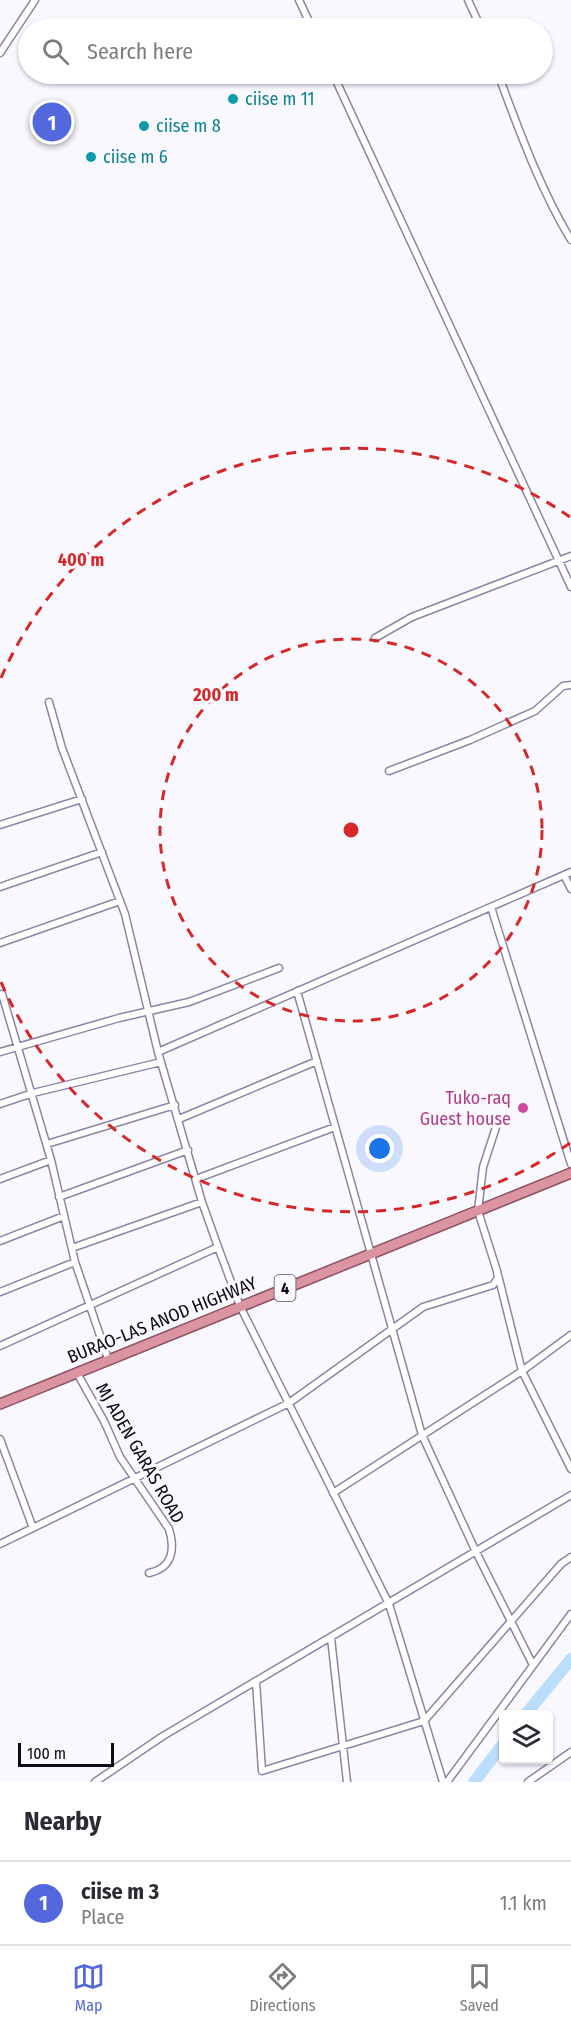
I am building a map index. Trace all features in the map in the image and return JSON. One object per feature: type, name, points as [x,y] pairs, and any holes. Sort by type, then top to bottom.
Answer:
[{"type":"highway","name":"BURAO-LAS ANOD HIGHWAY","points":[[0,1404],[571,1173]]},
{"type":"street","points":[[23,18],[35,0]]},
{"type":"street","points":[[299,0],[307,18]]},
{"type":"street","points":[[468,0],[476,18]]},
{"type":"street","points":[[0,52],[18,25]]},
{"type":"street","points":[[338,84],[571,587]]},
{"type":"street","points":[[502,84],[514,118],[559,220],[571,240]]},
{"type":"street","points":[[375,638],[412,617],[571,556]]},
{"type":"street","points":[[389,771],[470,740],[536,711],[563,686],[571,684]]},
{"type":"street","points":[[49,702],[63,748],[120,901],[158,1052],[202,1202],[218,1247],[240,1306],[388,1604],[443,1782]]},
{"type":"street","points":[[0,825],[82,799]]},
{"type":"street","points":[[0,887],[102,852]]},
{"type":"street","points":[[158,1052],[568,873],[571,889]]},
{"type":"street","points":[[0,944],[120,901]]},
{"type":"street","points":[[491,907],[571,1164]]},
{"type":"street","points":[[0,1052],[189,1002],[279,968]]},
{"type":"street","points":[[297,991],[422,1435],[533,1665]]},
{"type":"street","points":[[1,992],[47,1144],[75,1262],[108,1359]]},
{"type":"street","points":[[179,1119],[317,1061]]},
{"type":"street","points":[[0,1104],[33,1093],[161,1062]]},
{"type":"street","points":[[47,1144],[174,1105]]},
{"type":"street","points":[[498,1121],[483,1167],[478,1211],[497,1271],[522,1371],[571,1469]]},
{"type":"street","points":[[196,1179],[335,1127]]},
{"type":"street","points":[[59,1197],[188,1150]]},
{"type":"street","points":[[0,1179],[51,1160]]},
{"type":"street","points":[[72,1248],[202,1202]]},
{"type":"street","points":[[0,1241],[64,1216]]},
{"type":"street","points":[[0,1346],[218,1247]]},
{"type":"street","points":[[0,1292],[75,1262]]},
{"type":"street","points":[[0,1545],[289,1403],[423,1307],[489,1288],[496,1282],[497,1271]]},
{"type":"street","points":[[333,1493],[522,1371],[571,1335]]},
{"type":"street","name":"MJ ADEN GARAS ROAD","points":[[77,1373],[104,1421],[120,1456],[169,1529],[173,1542],[171,1556],[165,1564],[149,1573]]},
{"type":"street","points":[[0,1439],[33,1528]]},
{"type":"street","points":[[95,1782],[163,1736],[571,1495]]},
{"type":"street","points":[[256,1682],[262,1771],[424,1721],[561,1564],[571,1557]]},
{"type":"street","points":[[447,1782],[571,1614]]},
{"type":"street","points":[[331,1638],[347,1782]]},
{"type":"street","points":[[528,1782],[571,1752]]},
{"type":"waterway","points":[[529,1710],[571,1659]]},
{"type":"waterway","points":[[474,1782],[499,1750]]},
{"type":"place","name":"ciise m 11","points":[[233,99]]},
{"type":"place","name":"ciise m 3","points":[[52,122]]},
{"type":"place","name":"ciise m 8","points":[[144,126]]},
{"type":"place","name":"ciise m 6","points":[[91,157]]},
{"type":"place","name":"Tuko-raq Guest house","points":[[523,1108]]}]
